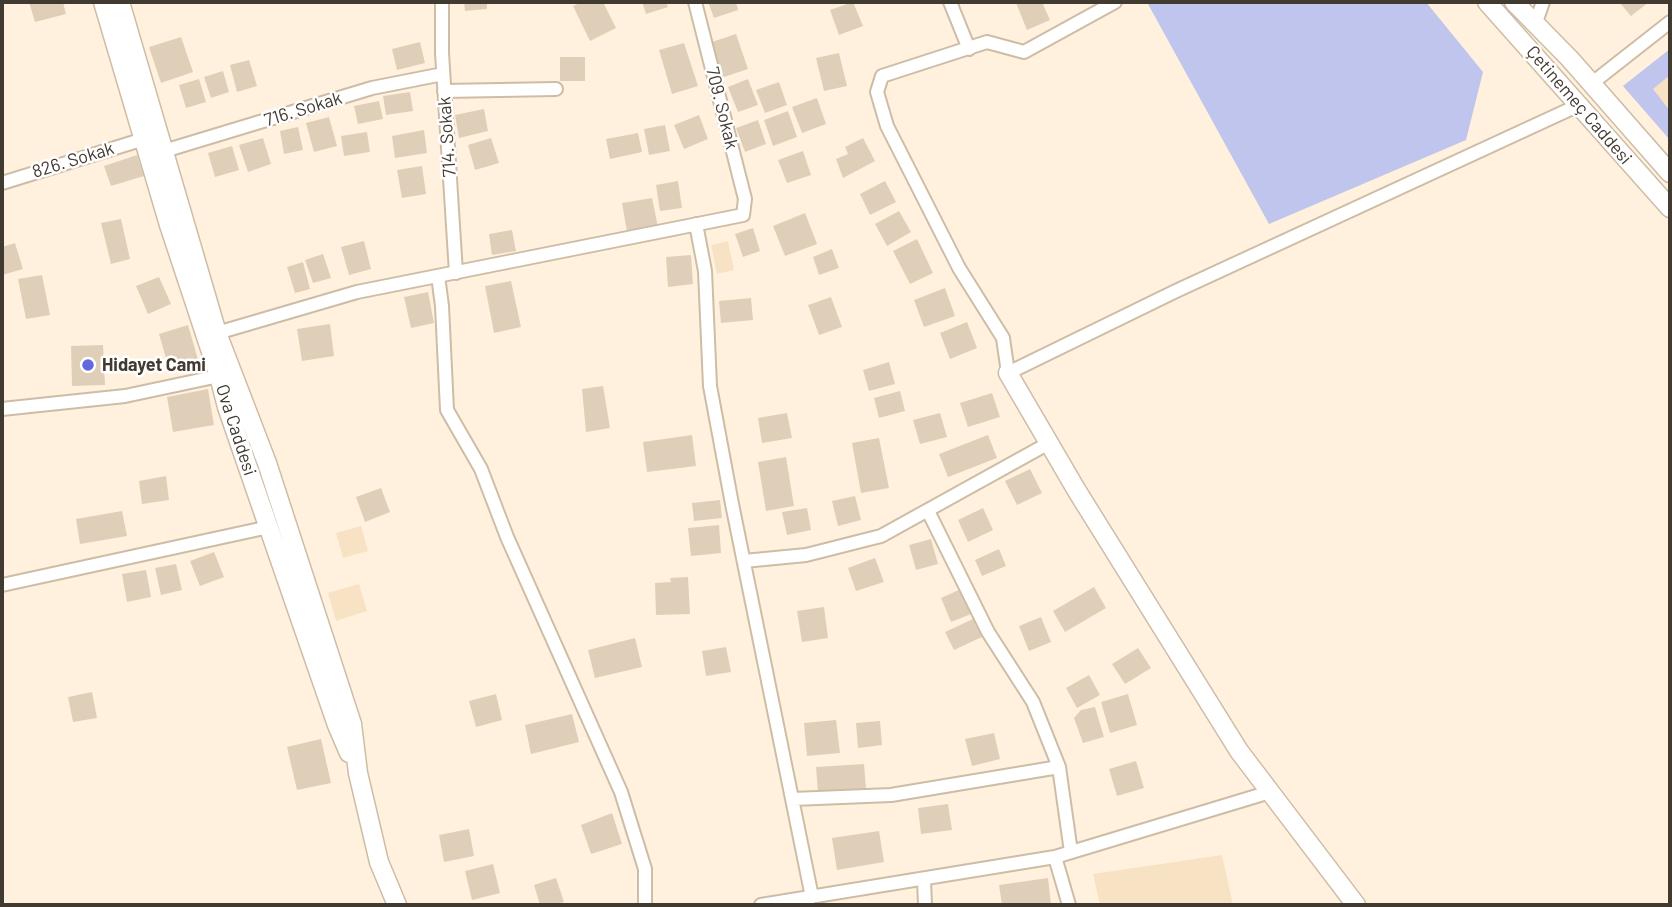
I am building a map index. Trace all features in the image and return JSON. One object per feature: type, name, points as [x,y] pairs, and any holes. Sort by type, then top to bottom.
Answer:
[{"type":"street","name":"Ova Caddesi","points":[[103,2],[227,407],[338,725],[358,773]]},
{"type":"street","name":"Ova Caddesi","points":[[120,2],[217,333],[267,463],[352,724],[358,773],[379,862],[397,905]]},
{"type":"street","name":"714. Sokak","points":[[442,2],[443,74],[456,273]]},
{"type":"street","name":"709. Sokak","points":[[695,2],[745,199],[743,215],[696,225]]},
{"type":"street","points":[[950,2],[969,49]]},
{"type":"street","points":[[1115,2],[1024,52],[987,42],[883,76],[877,92],[892,138],[959,268],[1003,338],[1008,373],[1049,443],[1239,751],[1356,905]]},
{"type":"street","name":"Çetinemeç Caddesi","points":[[1488,2],[1670,208]]},
{"type":"street","name":"Çetinemeç Caddesi","points":[[1514,2],[1670,173]]},
{"type":"street","points":[[1535,25],[1543,2]]},
{"type":"street","points":[[1591,84],[1670,22]]},
{"type":"street","name":"716. Sokak","points":[[164,151],[372,88],[443,74]]},
{"type":"street","points":[[444,91],[556,89]]},
{"type":"street","points":[[1008,373],[1188,285],[1579,105]]},
{"type":"street","name":"826. Sokak","points":[[2,183],[144,139]]},
{"type":"street","points":[[217,333],[357,292],[696,225],[705,271],[710,386],[812,897]]},
{"type":"street","points":[[438,276],[447,410],[481,469],[507,537],[621,792],[645,869],[645,905]]},
{"type":"street","points":[[2,409],[125,397],[219,376]]},
{"type":"street","points":[[744,561],[806,555],[881,536],[1049,443]]},
{"type":"street","points":[[928,511],[988,632],[1032,702],[1059,767],[1071,852]]},
{"type":"street","points":[[2,584],[269,527]]},
{"type":"street","points":[[793,799],[891,795],[1059,767]]},
{"type":"street","points":[[761,905],[1055,857],[1270,792]]},
{"type":"street","points":[[1055,857],[1069,905]]},
{"type":"street","points":[[924,880],[925,905]]},
{"type":"shaded area","points":[[1426,2],[1483,72],[1466,140],[1269,224],[1148,4]]},
{"type":"shaded area","points":[[1670,49],[1670,140],[1623,86]]},
{"type":"shaded area","points":[[1670,49],[1670,75],[1653,89],[1670,111],[1670,140],[1623,86]]},
{"type":"shaded area","points":[[728,241],[734,270],[717,274],[711,245]]},
{"type":"shaded area","points":[[361,526],[368,551],[343,558],[336,533]]},
{"type":"shaded area","points":[[359,584],[367,611],[336,621],[328,593]]},
{"type":"shaded area","points":[[1222,855],[1233,905],[1100,905],[1093,874]]},
{"type":"building","points":[[29,2],[63,2],[66,14],[35,22]]},
{"type":"building","points":[[464,2],[487,2],[487,9],[465,11]]},
{"type":"building","points":[[582,2],[603,2],[616,28],[590,41],[573,6]]},
{"type":"building","points":[[642,2],[666,2],[668,7],[646,14]]},
{"type":"building","points":[[708,2],[736,2],[738,10],[714,18]]},
{"type":"building","points":[[853,2],[863,26],[839,35],[830,10]]},
{"type":"building","points":[[1042,2],[1050,20],[1027,30],[1016,3]]},
{"type":"building","points":[[1619,2],[1649,2],[1631,16]]},
{"type":"building","points":[[736,34],[748,69],[721,78],[709,43]]},
{"type":"building","points":[[181,37],[193,72],[161,83],[149,47]]},
{"type":"building","points":[[420,42],[425,63],[397,70],[392,49]]},
{"type":"building","points":[[684,43],[698,86],[672,94],[659,50]]},
{"type":"building","points":[[839,53],[847,86],[824,91],[816,58]]},
{"type":"building","points":[[560,57],[585,57],[585,81],[560,81]]},
{"type":"building","points":[[249,60],[257,86],[237,92],[230,65]]},
{"type":"building","points":[[223,71],[229,92],[211,98],[204,77]]},
{"type":"building","points":[[199,79],[206,102],[186,108],[179,85]]},
{"type":"building","points":[[748,79],[758,105],[738,112],[728,87]]},
{"type":"building","points":[[779,82],[787,105],[765,113],[756,90]]},
{"type":"building","points":[[410,92],[413,111],[386,115],[383,96]]},
{"type":"building","points":[[817,98],[826,124],[802,133],[792,107]]},
{"type":"building","points":[[379,101],[383,119],[358,124],[354,106]]},
{"type":"building","points":[[484,109],[488,131],[459,138],[455,115]]},
{"type":"building","points":[[788,111],[797,137],[773,146],[764,120]]},
{"type":"building","points":[[699,115],[708,139],[684,149],[674,125]]},
{"type":"building","points":[[329,117],[337,146],[314,152],[306,123]]},
{"type":"building","points":[[758,120],[766,144],[745,152],[736,128]]},
{"type":"building","points":[[665,125],[670,151],[649,155],[644,129]]},
{"type":"building","points":[[298,127],[303,150],[284,154],[280,131]]},
{"type":"building","points":[[424,130],[427,153],[395,158],[392,136]]},
{"type":"building","points":[[367,132],[370,152],[344,156],[341,136]]},
{"type":"building","points":[[638,133],[642,152],[610,159],[606,139]]},
{"type":"building","points":[[263,138],[271,164],[248,172],[239,145]]},
{"type":"building","points":[[491,138],[499,163],[475,170],[468,145]]},
{"type":"building","points":[[863,138],[875,161],[843,178],[836,159],[848,154],[845,147]]},
{"type":"building","points":[[232,146],[239,170],[215,177],[208,153]]},
{"type":"building","points":[[803,151],[811,175],[787,183],[778,160]]},
{"type":"building","points":[[137,155],[144,176],[111,186],[104,166]]},
{"type":"building","points":[[422,166],[426,194],[402,198],[397,170]]},
{"type":"building","points":[[678,181],[682,208],[660,211],[656,185]]},
{"type":"building","points":[[885,181],[896,202],[870,215],[860,194]]},
{"type":"building","points":[[652,198],[658,227],[627,232],[622,203]]},
{"type":"building","points":[[899,211],[911,232],[887,246],[875,224]]},
{"type":"building","points":[[805,213],[817,244],[785,256],[773,226]]},
{"type":"building","points":[[121,219],[130,259],[111,264],[101,223]]},
{"type":"building","points":[[753,228],[760,251],[743,257],[735,234]]},
{"type":"building","points":[[512,230],[516,251],[492,255],[489,234]]},
{"type":"building","points":[[917,239],[933,273],[910,284],[893,251]]},
{"type":"building","points":[[364,241],[371,269],[349,275],[341,247]]},
{"type":"building","points":[[15,243],[23,269],[2,275],[2,247]]},
{"type":"building","points":[[832,249],[839,268],[819,275],[813,257]]},
{"type":"building","points":[[323,254],[331,278],[313,283],[305,260]]},
{"type":"building","points":[[691,255],[693,284],[668,287],[666,257]]},
{"type":"building","points":[[303,262],[310,289],[295,293],[287,267]]},
{"type":"building","points":[[42,275],[50,315],[26,319],[18,279]]},
{"type":"building","points":[[159,277],[171,304],[148,314],[136,286]]},
{"type":"building","points":[[511,281],[521,327],[494,333],[485,286]]},
{"type":"building","points":[[945,288],[955,316],[924,327],[914,300]]},
{"type":"building","points":[[428,292],[434,323],[411,328],[404,297]]},
{"type":"building","points":[[831,297],[842,327],[819,335],[808,305]]},
{"type":"building","points":[[751,298],[753,320],[721,323],[719,301]]},
{"type":"building","points":[[967,322],[977,348],[950,359],[940,333]]},
{"type":"building","points":[[330,324],[334,356],[302,361],[297,329]]},
{"type":"building","points":[[188,325],[199,363],[170,372],[159,334]]},
{"type":"building","name":"Hidayet Cami","points":[[103,345],[105,385],[72,386],[71,346]]},
{"type":"building","points":[[889,362],[895,384],[869,391],[863,370]]},
{"type":"building","points":[[603,386],[610,428],[586,432],[582,389]]},
{"type":"building","points":[[208,389],[214,425],[173,432],[167,397]]},
{"type":"building","points":[[900,391],[905,411],[879,418],[874,398]]},
{"type":"building","points":[[992,393],[1000,417],[968,427],[960,403]]},
{"type":"building","points":[[787,413],[792,438],[762,443],[758,418]]},
{"type":"building","points":[[940,413],[947,437],[920,444],[913,420]]},
{"type":"building","points":[[692,435],[696,466],[647,472],[643,442]]},
{"type":"building","points":[[988,435],[997,458],[948,477],[939,454]]},
{"type":"building","points":[[879,438],[889,488],[861,493],[852,443]]},
{"type":"building","points":[[786,457],[794,506],[766,511],[758,462]]},
{"type":"building","points":[[1030,469],[1042,493],[1017,505],[1005,481]]},
{"type":"building","points":[[166,476],[169,500],[142,504],[139,481]]},
{"type":"building","points":[[381,488],[390,512],[365,522],[356,497]]},
{"type":"building","points":[[855,496],[861,520],[838,526],[832,501]]},
{"type":"building","points":[[720,500],[722,518],[694,521],[692,503]]},
{"type":"building","points":[[807,508],[811,530],[787,535],[782,512]]},
{"type":"building","points":[[983,508],[993,530],[968,542],[958,520]]},
{"type":"building","points":[[122,511],[127,536],[80,544],[76,519]]},
{"type":"building","points":[[719,525],[721,553],[691,556],[688,528]]},
{"type":"building","points":[[931,539],[938,564],[916,570],[909,545]]},
{"type":"building","points":[[999,549],[1006,566],[982,576],[975,560]]},
{"type":"building","points":[[214,552],[224,577],[200,586],[190,561]]},
{"type":"building","points":[[875,558],[884,582],[856,591],[848,568]]},
{"type":"building","points":[[176,564],[182,590],[161,595],[155,568]]},
{"type":"building","points":[[146,570],[151,597],[127,602],[122,574]]},
{"type":"building","points":[[688,577],[690,614],[656,615],[655,583],[671,582],[670,578]]},
{"type":"building","points":[[1094,587],[1106,608],[1065,632],[1053,611]]},
{"type":"building","points":[[961,589],[971,614],[951,622],[941,598]]},
{"type":"building","points":[[824,607],[828,638],[802,642],[797,611]]},
{"type":"building","points":[[1041,617],[1051,642],[1029,651],[1019,626]]},
{"type":"building","points":[[973,619],[982,637],[954,650],[945,632]]},
{"type":"building","points":[[635,638],[642,667],[595,678],[588,650]]},
{"type":"building","points":[[726,647],[731,672],[706,676],[702,651]]},
{"type":"building","points":[[1138,648],[1151,668],[1125,684],[1112,664]]},
{"type":"building","points":[[1089,675],[1100,695],[1077,708],[1066,688]]},
{"type":"building","points":[[92,692],[97,718],[73,722],[68,697]]},
{"type":"building","points":[[496,694],[502,720],[476,727],[469,701]]},
{"type":"building","points":[[1128,694],[1137,725],[1110,733],[1101,702]]},
{"type":"building","points":[[1095,707],[1104,737],[1083,743],[1074,718],[1081,710]]},
{"type":"building","points":[[572,714],[579,742],[531,754],[525,725]]},
{"type":"building","points":[[836,720],[840,753],[807,756],[804,723]]},
{"type":"building","points":[[880,721],[882,745],[858,748],[856,723]]},
{"type":"building","points":[[994,733],[1000,759],[972,766],[965,739]]},
{"type":"building","points":[[321,739],[331,783],[297,790],[287,747]]},
{"type":"building","points":[[1136,761],[1144,788],[1117,796],[1109,769]]},
{"type":"building","points":[[864,764],[866,789],[818,792],[816,767]]},
{"type":"building","points":[[948,804],[952,830],[921,834],[918,808]]},
{"type":"building","points":[[612,813],[622,844],[591,854],[581,825]]},
{"type":"building","points":[[469,829],[474,856],[444,862],[439,835]]},
{"type":"building","points":[[879,831],[884,862],[837,870],[832,838]]},
{"type":"building","points":[[493,864],[500,893],[472,900],[465,871]]},
{"type":"building","points":[[556,878],[564,902],[540,905],[534,885]]},
{"type":"building","points":[[1048,878],[1051,905],[1002,905],[999,885]]},
{"type":"place","name":"Hidayet Cami","points":[[88,365]]}]
